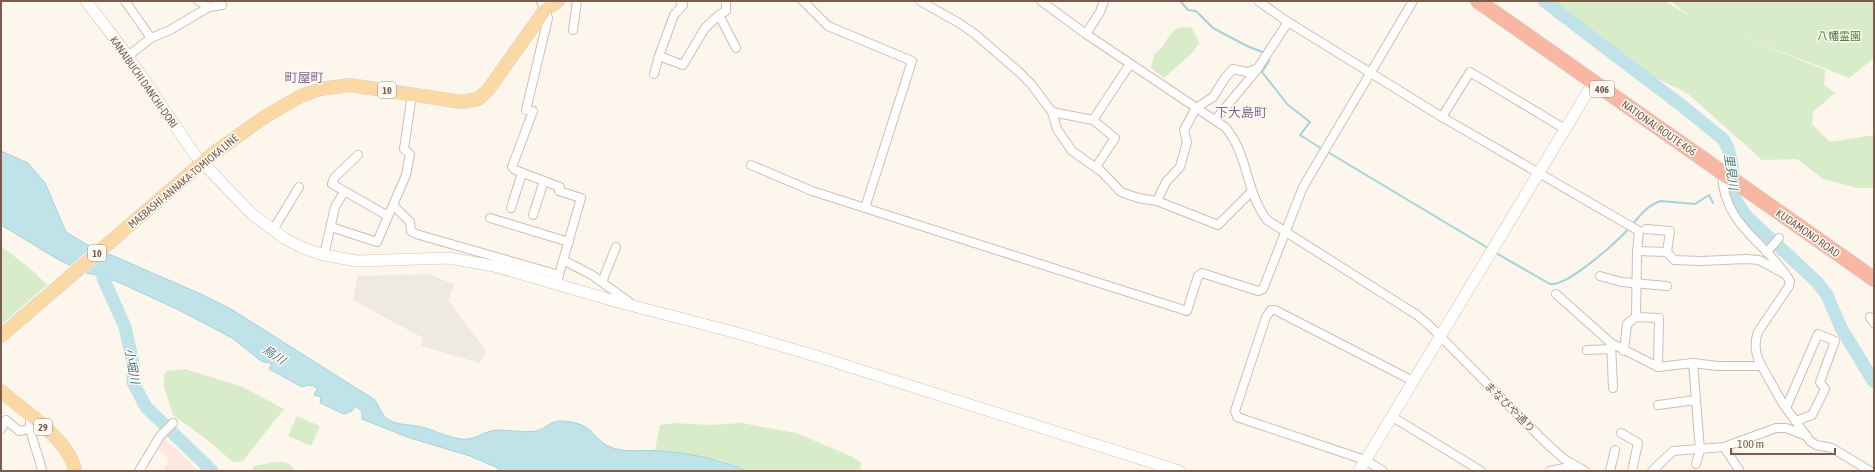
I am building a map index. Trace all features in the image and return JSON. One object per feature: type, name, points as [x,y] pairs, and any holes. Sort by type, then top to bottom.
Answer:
[{"type":"highway","name":"NATIONAL ROUTE 406","points":[[1478,1],[1741,187]]},
{"type":"highway","name":"KUDAMONO ROAD","points":[[1741,187],[1874,279]]},
{"type":"main road","name":"MAEBASHI-ANNAKA-TOMIOKA LINE","points":[[1,336],[198,166],[266,116],[310,92],[330,87],[350,85],[462,102],[478,99],[488,90],[543,6],[558,1]]},
{"type":"main road","name":"29","points":[[1,392],[31,416],[64,447],[71,458],[75,471]]},
{"type":"street","name":"KANAIBUCHI DANCHI-DORI","points":[[86,1],[128,56],[186,143],[198,166],[273,230],[303,248],[324,255],[357,261],[449,258],[558,280],[636,307],[734,332],[816,356],[1179,471]]},
{"type":"street","points":[[124,1],[151,38]]},
{"type":"street","points":[[199,1],[209,7]]},
{"type":"street","points":[[573,30],[577,1]]},
{"type":"street","points":[[654,74],[674,15],[683,5],[680,1]]},
{"type":"street","points":[[659,56],[683,65],[705,28],[719,15],[726,11],[726,1]]},
{"type":"street","points":[[803,1],[828,26],[912,61],[865,208]]},
{"type":"street","points":[[920,1],[959,23],[996,52],[1031,84],[1052,112],[1057,129],[1064,142],[1078,157],[1096,167],[1121,192],[1138,198],[1157,201],[1218,225],[1251,192]]},
{"type":"street","name":"まなびや通り","points":[[1041,1],[1086,34],[1225,127],[1238,145],[1255,203],[1267,220],[1417,315],[1542,440],[1574,466],[1585,471]]},
{"type":"street","points":[[1086,34],[1100,12],[1104,1]]},
{"type":"street","points":[[1258,1],[1288,22],[1442,117],[1639,231],[1637,251],[1638,284],[1636,317]]},
{"type":"street","points":[[751,165],[812,191],[1187,311],[1198,276],[1202,273],[1258,291],[1262,289],[1303,187],[1413,1]]},
{"type":"street","points":[[128,56],[151,38],[170,30],[209,7],[222,5]]},
{"type":"street","points":[[394,206],[410,222],[411,231],[416,234],[558,280],[582,198],[560,191],[560,187],[522,173],[512,167],[530,111],[548,18],[543,6]]},
{"type":"street","points":[[719,15],[736,48]]},
{"type":"street","points":[[1215,120],[1257,69],[1288,22]]},
{"type":"street","points":[[1093,120],[1130,64]]},
{"type":"street","points":[[1157,201],[1166,182],[1180,167],[1187,142],[1184,130],[1196,108],[1213,97],[1225,78],[1233,69],[1247,72],[1257,69]]},
{"type":"street","points":[[1442,117],[1470,72],[1565,129]]},
{"type":"street","points":[[1359,471],[1593,83]]},
{"type":"street","points":[[330,227],[377,242],[394,206],[406,175],[410,154],[404,149],[412,94]]},
{"type":"street","points":[[1052,112],[1093,120],[1115,138],[1096,167]]},
{"type":"street","points":[[358,154],[334,178],[332,184],[388,216]]},
{"type":"street","points":[[511,208],[522,173]]},
{"type":"street","points":[[1725,175],[1726,196],[1735,217],[1742,228],[1767,251],[1790,281],[1789,286],[1758,332],[1755,339],[1757,356],[1761,366],[1786,408],[1810,441],[1816,445],[1832,448],[1854,467],[1870,471]]},
{"type":"street","points":[[532,215],[544,181]]},
{"type":"street","points":[[273,230],[299,187]]},
{"type":"street","points":[[324,255],[335,207],[344,192]]},
{"type":"street","points":[[490,218],[569,242]]},
{"type":"street","points":[[1646,229],[1670,231],[1667,252]]},
{"type":"street","points":[[1767,251],[1779,239]]},
{"type":"street","points":[[602,282],[616,247]]},
{"type":"street","points":[[1637,251],[1667,252],[1674,260],[1759,260],[1783,273]]},
{"type":"street","points":[[563,260],[592,275],[636,307]]},
{"type":"street","points":[[1600,276],[1621,282],[1667,286]]},
{"type":"street","points":[[1556,294],[1611,346],[1658,367],[1693,363],[1718,366],[1761,366]]},
{"type":"street","points":[[1383,471],[1365,460],[1237,417],[1235,411],[1268,313],[1271,310],[1275,310],[1413,381]]},
{"type":"street","points":[[1624,351],[1627,324],[1636,317],[1659,318],[1658,367]]},
{"type":"street","points":[[1786,408],[1818,334],[1835,341],[1820,382],[1825,389],[1822,396],[1812,415],[1796,421]]},
{"type":"street","points":[[1587,350],[1611,346]]},
{"type":"street","points":[[1611,346],[1613,388]]},
{"type":"street","points":[[1693,363],[1700,450],[1696,464]]},
{"type":"street","points":[[1658,405],[1696,400]]},
{"type":"street","points":[[31,416],[29,421],[30,429],[42,471]]},
{"type":"street","points":[[1391,416],[1480,471]]},
{"type":"street","points":[[1,429],[6,420],[19,431],[30,429]]},
{"type":"street","points":[[139,471],[160,436],[172,423]]},
{"type":"street","points":[[1652,471],[1673,451],[1724,447],[1776,428],[1786,428],[1808,437]]},
{"type":"street","points":[[1621,433],[1638,444],[1632,471]]},
{"type":"street","points":[[1724,447],[1739,470]]},
{"type":"street","points":[[1610,471],[1615,450]]},
{"type":"street","points":[[1550,471],[1574,466]]},
{"type":"shaded area","points":[[428,274],[454,284],[448,300],[486,351],[480,363],[421,346],[423,338],[353,300],[358,276]]},
{"type":"shaded area","points":[[164,438],[198,471],[165,471],[168,457],[155,448]]},
{"type":"green space","name":"八幡霊園","points":[[1549,1],[1665,1],[1690,16],[1670,1],[1874,1],[1874,58],[1849,78],[1730,32],[1825,70],[1824,85],[1835,93],[1813,112],[1812,124],[1830,142],[1874,135],[1874,188],[1857,188],[1823,179],[1797,159],[1762,160],[1687,93],[1643,72],[1598,35]]},
{"type":"green space","points":[[1181,27],[1192,28],[1199,43],[1194,51],[1164,78],[1151,68],[1154,54],[1161,48],[1172,32]]},
{"type":"green space","points":[[1,246],[32,270],[47,285],[1,325]]},
{"type":"green space","points":[[185,369],[243,387],[284,409],[243,461],[233,462],[206,439],[173,415],[164,387],[164,376],[167,371]]},
{"type":"green space","points":[[297,416],[320,426],[311,446],[288,436]]},
{"type":"green space","points":[[674,423],[711,425],[742,423],[796,433],[853,457],[861,463],[860,468],[864,471],[747,471],[720,460],[655,450],[660,425]]},
{"type":"green space","points":[[276,462],[287,463],[294,471],[252,471],[254,466]]},
{"type":"water","name":"烏川","points":[[1,151],[28,163],[45,183],[66,232],[86,244],[203,295],[231,309],[375,400],[386,418],[390,421],[399,424],[422,427],[451,437],[468,439],[497,430],[526,432],[536,431],[557,421],[567,421],[584,426],[608,446],[621,450],[662,451],[695,455],[726,463],[747,471],[498,471],[498,468],[470,456],[407,437],[362,419],[362,411],[355,406],[352,411],[344,414],[320,403],[321,397],[314,395],[317,389],[314,386],[308,385],[302,387],[269,369],[272,364],[261,361],[232,338],[179,310],[118,282],[86,273],[59,260],[1,225]]},
{"type":"pier","points":[[94,245],[109,252],[84,275],[69,267]]},
{"type":"waterway","points":[[1180,1],[1188,10],[1196,11],[1213,28],[1247,46],[1265,53]]},
{"type":"waterway","name":"里見川","points":[[1544,1],[1681,105],[1723,139],[1728,148],[1732,165],[1735,199],[1745,215],[1817,282],[1827,295],[1841,328],[1874,382]]},
{"type":"waterway","points":[[1268,58],[1269,61],[1262,72],[1287,104],[1310,122],[1300,135],[1322,149]]},
{"type":"waterway","points":[[1326,151],[1488,248]]},
{"type":"waterway","points":[[1633,224],[1649,207],[1661,201],[1695,204],[1709,195],[1713,203]]},
{"type":"waterway","points":[[1496,253],[1550,284],[1558,283],[1580,271],[1592,262],[1630,227]]},
{"type":"waterway","name":"小堀川","points":[[102,260],[103,278],[125,327],[133,363],[133,382],[137,390],[146,407],[212,471]]},
{"type":"district","name":"町屋町","points":[[304,77]]},
{"type":"district","name":"下大島町","points":[[1241,112]]}]
